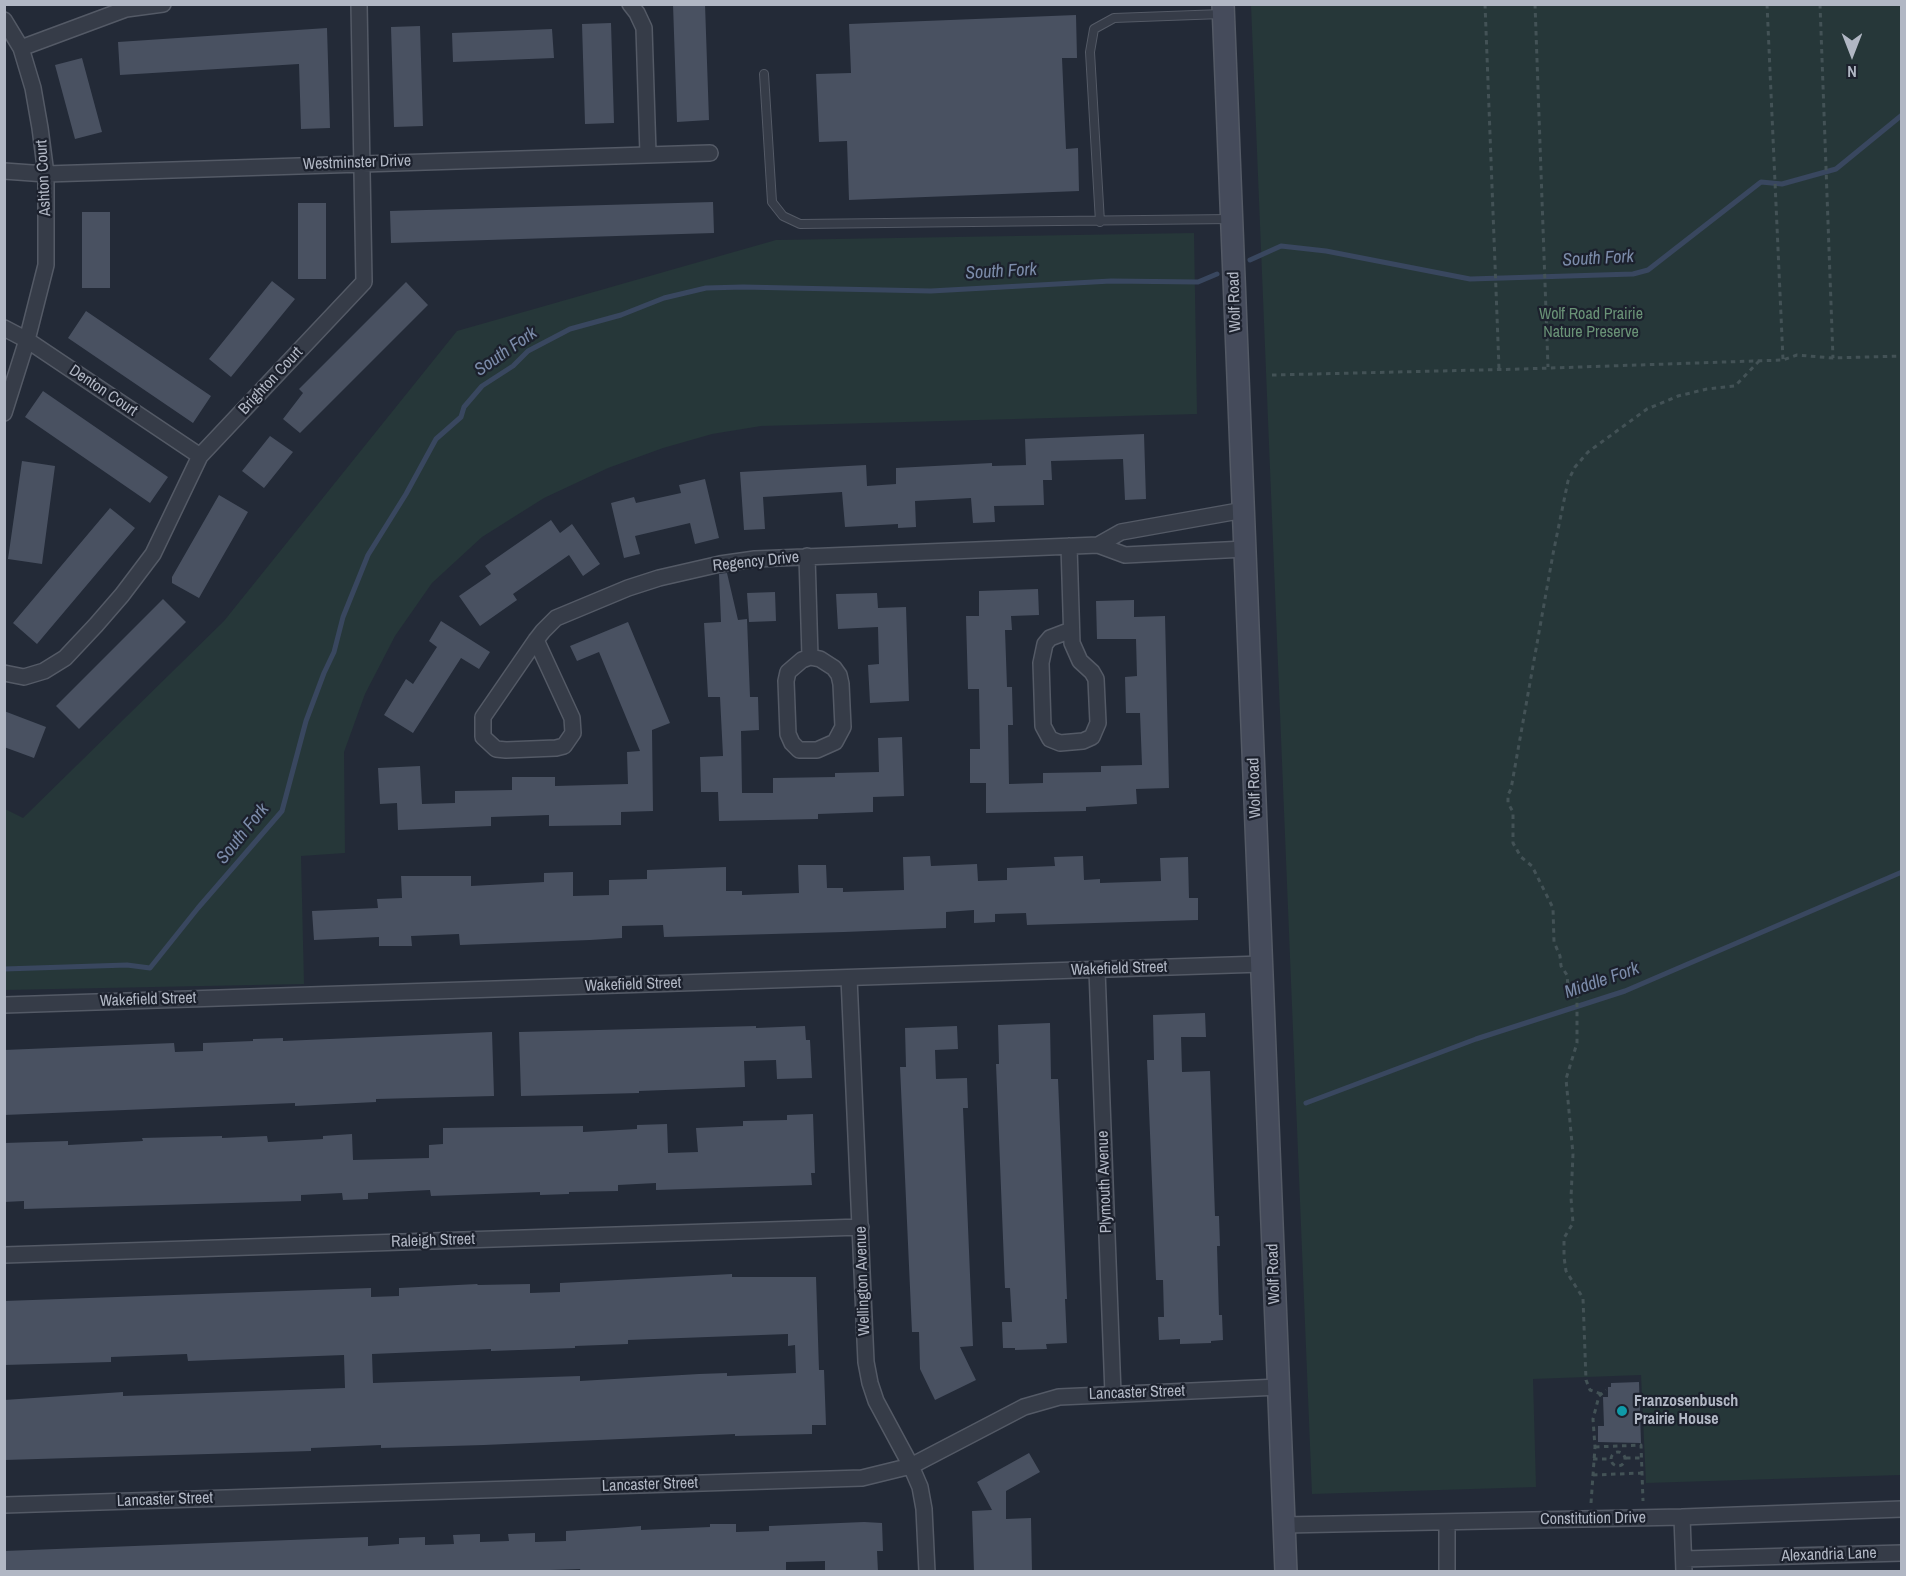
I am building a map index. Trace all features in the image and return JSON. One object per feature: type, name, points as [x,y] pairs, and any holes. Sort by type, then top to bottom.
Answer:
[{"type":"main road","name":"Wolf Road","points":[[1223,9],[1286,1572]]},
{"type":"street","points":[[21,48],[126,9],[163,4]]},
{"type":"street","name":"Brighton Court","points":[[4,673],[24,677],[44,671],[65,658],[96,625],[153,554],[200,456],[364,282],[359,4]]},
{"type":"street","points":[[630,4],[638,13],[644,28],[648,154]]},
{"type":"street","name":"Ashton Court","points":[[4,20],[21,48],[33,88],[46,174],[46,266],[27,340]]},
{"type":"street","name":"Westminster Drive","points":[[4,171],[46,174],[710,153]]},
{"type":"street","name":"Denton Court","points":[[4,328],[27,340],[200,456]]},
{"type":"street","points":[[4,413],[27,340]]},
{"type":"street","name":"Regency Drive","points":[[1098,545],[1121,532],[1244,510]]},
{"type":"street","name":"Regency Drive","points":[[536,640],[572,718],[573,734],[564,746],[556,748],[496,749],[483,737],[481,728],[483,717],[536,640],[556,618],[628,588],[659,578],[743,561],[807,556],[1098,545],[1125,555],[1245,549]]},
{"type":"street","points":[[1069,546],[1072,643],[1080,661],[1096,679],[1098,723],[1097,730],[1083,741],[1060,743],[1050,739],[1043,726],[1041,663],[1045,644],[1050,638],[1071,630]]},
{"type":"street","points":[[807,556],[810,657]]},
{"type":"street","points":[[810,657],[820,659],[834,668],[839,675],[843,727],[835,742],[827,747],[817,750],[799,750],[792,743],[788,734],[786,681],[788,672],[802,660],[810,657]]},
{"type":"street","name":"Wakefield Street","points":[[4,1005],[1262,964]]},
{"type":"street","name":"Plymouth Avenue","points":[[1097,970],[1113,1394]]},
{"type":"street","name":"Wellington Avenue","points":[[849,978],[865,1342],[870,1383],[876,1401],[920,1487],[924,1509],[927,1572]]},
{"type":"street","name":"Raleigh Street","points":[[4,1255],[861,1227]]},
{"type":"street","name":"Lancaster Street","points":[[4,1505],[862,1478],[911,1466],[1024,1407],[1059,1397],[1279,1387]]},
{"type":"street","name":"Constitution Drive","points":[[1284,1525],[1644,1518],[1902,1509]]},
{"type":"street","points":[[1682,1517],[1684,1565]]},
{"type":"street","points":[[1447,1522],[1447,1572]]},
{"type":"street","name":"Alexandria Lane","points":[[1684,1565],[1902,1553]]},
{"type":"lane","points":[[1100,222],[1090,51],[1094,29],[1114,18],[1223,9]]},
{"type":"lane","points":[[764,74],[772,202],[783,216],[800,224],[1232,219]]},
{"type":"path","points":[[1485,4],[1499,368]]},
{"type":"path","points":[[1535,4],[1548,367]]},
{"type":"path","points":[[1767,4],[1783,360]]},
{"type":"path","points":[[1820,4],[1833,358]]},
{"type":"path","points":[[1272,375],[1783,360],[1797,355],[1833,358],[1902,356]]},
{"type":"path","points":[[1601,1394],[1590,1390],[1586,1380],[1583,1298],[1566,1271],[1564,1257],[1564,1238],[1573,1223],[1571,1198],[1574,1174],[1566,1079],[1577,1043],[1577,997],[1568,987],[1567,975],[1561,966],[1560,956],[1554,942],[1553,908],[1532,866],[1521,857],[1513,843],[1513,812],[1508,803],[1508,795],[1512,789],[1553,554],[1568,481],[1575,467],[1588,452],[1647,409],[1678,396],[1735,386],[1760,360]]},
{"type":"path","points":[[1592,1519],[1593,1419],[1601,1394],[1606,1390]]},
{"type":"path","points":[[1594,1447],[1641,1445],[1644,1518]]},
{"type":"path","points":[[1611,1459],[1617,1452],[1622,1452],[1626,1458]]},
{"type":"path","points":[[1626,1458],[1641,1458]]},
{"type":"path","points":[[1611,1459],[1618,1466],[1623,1464],[1626,1458]]},
{"type":"path","points":[[1593,1459],[1611,1459]]},
{"type":"path","points":[[1592,1475],[1642,1473]]},
{"type":"green space","name":"Wolf Road Prairie Nature Preserve","points":[[1251,5],[1901,5],[1901,1475],[1646,1483],[1641,1375],[1533,1379],[1536,1487],[1312,1494]]},
{"type":"green space","points":[[1194,233],[1197,414],[761,426],[712,434],[663,448],[608,468],[544,498],[482,537],[432,583],[395,636],[365,694],[344,752],[345,853],[301,856],[304,984],[5,990],[5,809],[23,818],[224,621],[457,331],[776,240]]},
{"type":"building","points":[[673,4],[705,4],[709,120],[677,122]]},
{"type":"building","points":[[1076,15],[1077,58],[1062,58],[1066,149],[1078,148],[1079,191],[849,200],[847,141],[819,142],[816,74],[851,73],[849,24]]},
{"type":"building","points":[[611,23],[614,123],[585,124],[582,24]]},
{"type":"building","points":[[420,26],[423,126],[394,127],[391,27]]},
{"type":"building","points":[[327,28],[330,128],[301,129],[299,64],[120,75],[118,42]]},
{"type":"building","points":[[552,29],[554,58],[453,62],[452,33]]},
{"type":"building","points":[[82,58],[102,132],[75,139],[55,65]]},
{"type":"building","points":[[713,202],[714,233],[391,243],[390,211]]},
{"type":"building","points":[[298,203],[326,203],[326,279],[298,279]]},
{"type":"building","points":[[82,212],[110,212],[110,288],[82,288]]},
{"type":"building","points":[[272,281],[295,299],[231,377],[209,359]]},
{"type":"building","points":[[406,282],[428,305],[300,433],[283,419],[303,393],[299,389]]},
{"type":"building","points":[[86,311],[211,396],[193,423],[68,338]]},
{"type":"building","points":[[43,391],[168,477],[150,503],[25,417]]},
{"type":"building","points":[[1144,434],[1146,499],[1125,500],[1123,459],[1051,461],[1052,480],[1043,480],[1044,505],[994,506],[995,522],[973,523],[971,498],[915,501],[916,527],[898,528],[898,524],[845,527],[842,492],[763,497],[765,529],[744,530],[740,472],[866,465],[867,486],[896,484],[896,468],[992,463],[992,466],[1026,465],[1025,439]]},
{"type":"building","points":[[270,436],[293,452],[264,488],[242,471]]},
{"type":"building","points":[[22,461],[55,466],[42,564],[8,559]]},
{"type":"building","points":[[705,479],[719,538],[695,544],[690,523],[635,536],[640,554],[624,558],[611,503],[634,497],[636,503],[681,493],[679,485]]},
{"type":"building","points":[[219,495],[248,512],[199,598],[172,583],[172,577]]},
{"type":"building","points":[[110,508],[135,528],[37,644],[13,623]]},
{"type":"building","points":[[551,520],[560,533],[572,524],[600,564],[583,576],[569,555],[513,594],[517,600],[480,626],[459,596],[491,574],[485,566]]},
{"type":"building","points":[[727,573],[738,620],[747,619],[750,697],[758,697],[759,730],[741,731],[742,793],[773,793],[773,778],[835,777],[835,773],[879,772],[878,738],[902,737],[904,796],[873,797],[873,812],[818,814],[818,819],[719,821],[718,792],[701,792],[700,757],[723,756],[720,697],[708,697],[704,623],[721,622],[719,574]]},
{"type":"building","points":[[1038,589],[1039,615],[1011,616],[1012,630],[1005,630],[1007,687],[1012,687],[1013,725],[1008,725],[1009,784],[1043,783],[1043,773],[1101,772],[1101,766],[1142,765],[1140,713],[1126,713],[1125,677],[1137,676],[1136,639],[1097,639],[1096,601],[1134,600],[1134,617],[1165,616],[1169,788],[1136,789],[1137,804],[1086,807],[1086,811],[986,813],[986,783],[970,783],[970,749],[980,749],[979,689],[968,689],[966,616],[979,616],[979,591]]},
{"type":"building","points":[[775,592],[776,621],[749,622],[747,593]]},
{"type":"building","points":[[877,593],[878,608],[906,607],[909,701],[870,703],[868,665],[879,664],[878,627],[838,629],[836,594]]},
{"type":"building","points":[[163,599],[186,622],[79,729],[56,706]]},
{"type":"building","points":[[441,621],[490,652],[479,669],[461,658],[413,733],[384,715],[406,679],[413,684],[437,647],[429,641]]},
{"type":"building","points":[[628,622],[670,723],[652,730],[653,811],[621,812],[621,825],[549,826],[549,815],[491,817],[491,826],[398,830],[397,803],[380,804],[378,768],[420,766],[422,804],[455,803],[455,791],[512,790],[512,777],[555,777],[555,786],[628,784],[627,752],[640,751],[599,652],[577,661],[570,646]]},
{"type":"building","points":[[4,711],[46,727],[34,758],[4,747]]},
{"type":"building","points":[[930,856],[931,866],[977,864],[978,881],[1007,880],[1007,868],[1055,866],[1054,857],[1083,856],[1084,880],[1100,879],[1100,883],[1161,881],[1160,858],[1188,857],[1189,898],[1198,898],[1198,920],[1027,925],[1026,913],[995,914],[995,922],[974,923],[974,910],[946,912],[946,928],[664,937],[663,925],[622,926],[622,938],[590,940],[460,945],[459,934],[411,936],[412,946],[379,946],[379,937],[314,940],[312,911],[378,908],[377,899],[402,898],[401,876],[471,876],[471,886],[544,882],[544,873],[573,872],[573,896],[609,895],[609,880],[647,879],[647,870],[726,867],[726,891],[742,891],[742,895],[799,893],[798,865],[826,865],[827,888],[843,888],[843,892],[904,890],[903,857]]},
{"type":"building","points":[[1205,1013],[1206,1037],[1181,1037],[1182,1072],[1210,1071],[1215,1216],[1219,1216],[1220,1246],[1217,1246],[1219,1315],[1222,1315],[1223,1340],[1211,1341],[1211,1343],[1180,1344],[1180,1339],[1159,1340],[1158,1317],[1164,1317],[1163,1280],[1156,1280],[1147,1060],[1154,1060],[1153,1015]]},
{"type":"building","points":[[1050,1023],[1051,1079],[1058,1079],[1067,1343],[1046,1344],[1047,1349],[1015,1350],[1015,1348],[1003,1348],[1002,1322],[1012,1322],[1010,1288],[1005,1288],[996,1064],[999,1064],[998,1025]]},
{"type":"building","points":[[756,1026],[756,1028],[805,1026],[806,1040],[810,1040],[812,1078],[777,1079],[776,1060],[744,1061],[745,1087],[521,1096],[519,1032]]},
{"type":"building","points":[[957,1026],[958,1049],[935,1050],[936,1079],[967,1078],[968,1108],[963,1108],[973,1346],[960,1347],[976,1380],[935,1400],[920,1369],[919,1332],[912,1332],[900,1067],[906,1067],[905,1028]]},
{"type":"building","points":[[492,1032],[494,1096],[376,1099],[376,1102],[295,1106],[295,1103],[4,1115],[4,1050],[174,1043],[175,1052],[203,1051],[203,1043],[253,1041],[253,1039],[283,1038],[283,1041]]},
{"type":"building","points":[[813,1114],[815,1173],[811,1173],[812,1185],[656,1190],[656,1183],[618,1185],[618,1191],[569,1192],[569,1194],[540,1195],[540,1192],[431,1196],[430,1190],[368,1193],[368,1199],[343,1200],[342,1193],[301,1195],[301,1201],[24,1209],[24,1201],[4,1202],[4,1143],[68,1141],[68,1145],[143,1141],[142,1138],[222,1136],[222,1138],[267,1136],[268,1142],[323,1139],[323,1136],[352,1134],[353,1160],[429,1158],[429,1145],[443,1144],[443,1128],[583,1126],[583,1132],[637,1129],[637,1125],[667,1124],[668,1153],[698,1152],[696,1128],[743,1126],[743,1121],[787,1120],[787,1115]]},
{"type":"building","points":[[732,1274],[732,1277],[816,1277],[819,1370],[824,1370],[826,1425],[812,1425],[812,1434],[735,1436],[735,1434],[381,1448],[381,1445],[311,1448],[311,1451],[4,1460],[4,1400],[123,1392],[123,1396],[345,1388],[344,1355],[188,1361],[187,1354],[111,1357],[111,1362],[4,1365],[4,1301],[371,1288],[371,1297],[399,1296],[399,1288],[477,1284],[530,1284],[530,1293],[560,1292],[560,1283]],"holes":[[[788,1334],[788,1346],[795,1345],[796,1373],[727,1376],[727,1373],[699,1374],[580,1381],[580,1376],[373,1383],[372,1354],[575,1348],[575,1346],[628,1344],[628,1340]]]},
{"type":"building","name":"Franzosenbusch Prairie House","points":[[1639,1382],[1641,1443],[1598,1442],[1598,1426],[1604,1426],[1603,1397],[1608,1397],[1608,1387],[1611,1387],[1611,1383]]},
{"type":"building","points":[[1029,1453],[1040,1472],[1006,1491],[1006,1519],[1031,1518],[1032,1572],[974,1572],[972,1511],[992,1510],[977,1482]]},
{"type":"building","points":[[882,1523],[883,1551],[877,1551],[878,1572],[825,1572],[825,1561],[786,1562],[786,1572],[581,1572],[580,1569],[551,1570],[551,1572],[4,1572],[4,1551],[368,1537],[368,1546],[399,1544],[399,1538],[425,1537],[425,1545],[454,1544],[453,1535],[480,1534],[480,1542],[509,1541],[508,1534],[535,1533],[535,1542],[566,1541],[566,1531],[641,1526],[641,1530],[736,1524],[736,1532],[769,1531],[769,1526]]},
{"type":"waterway","name":"South Fork","points":[[1250,260],[1281,246],[1326,251],[1470,279],[1633,274],[1648,270],[1761,182],[1782,184],[1836,169],[1902,115]]},
{"type":"waterway","name":"South Fork","points":[[4,969],[127,965],[150,968],[198,908],[282,811],[306,721],[334,652],[343,617],[368,555],[406,494],[436,439],[461,417],[464,407],[482,386],[513,366],[528,351],[570,329],[621,315],[664,298],[706,288],[931,291],[1111,281],[1198,282],[1217,274]]},
{"type":"waterway","name":"Middle Fork","points":[[1306,1103],[1476,1039],[1625,991],[1902,872]]},
{"type":"place","name":"Franzosenbusch Prairie House","points":[[1622,1411]]}]
